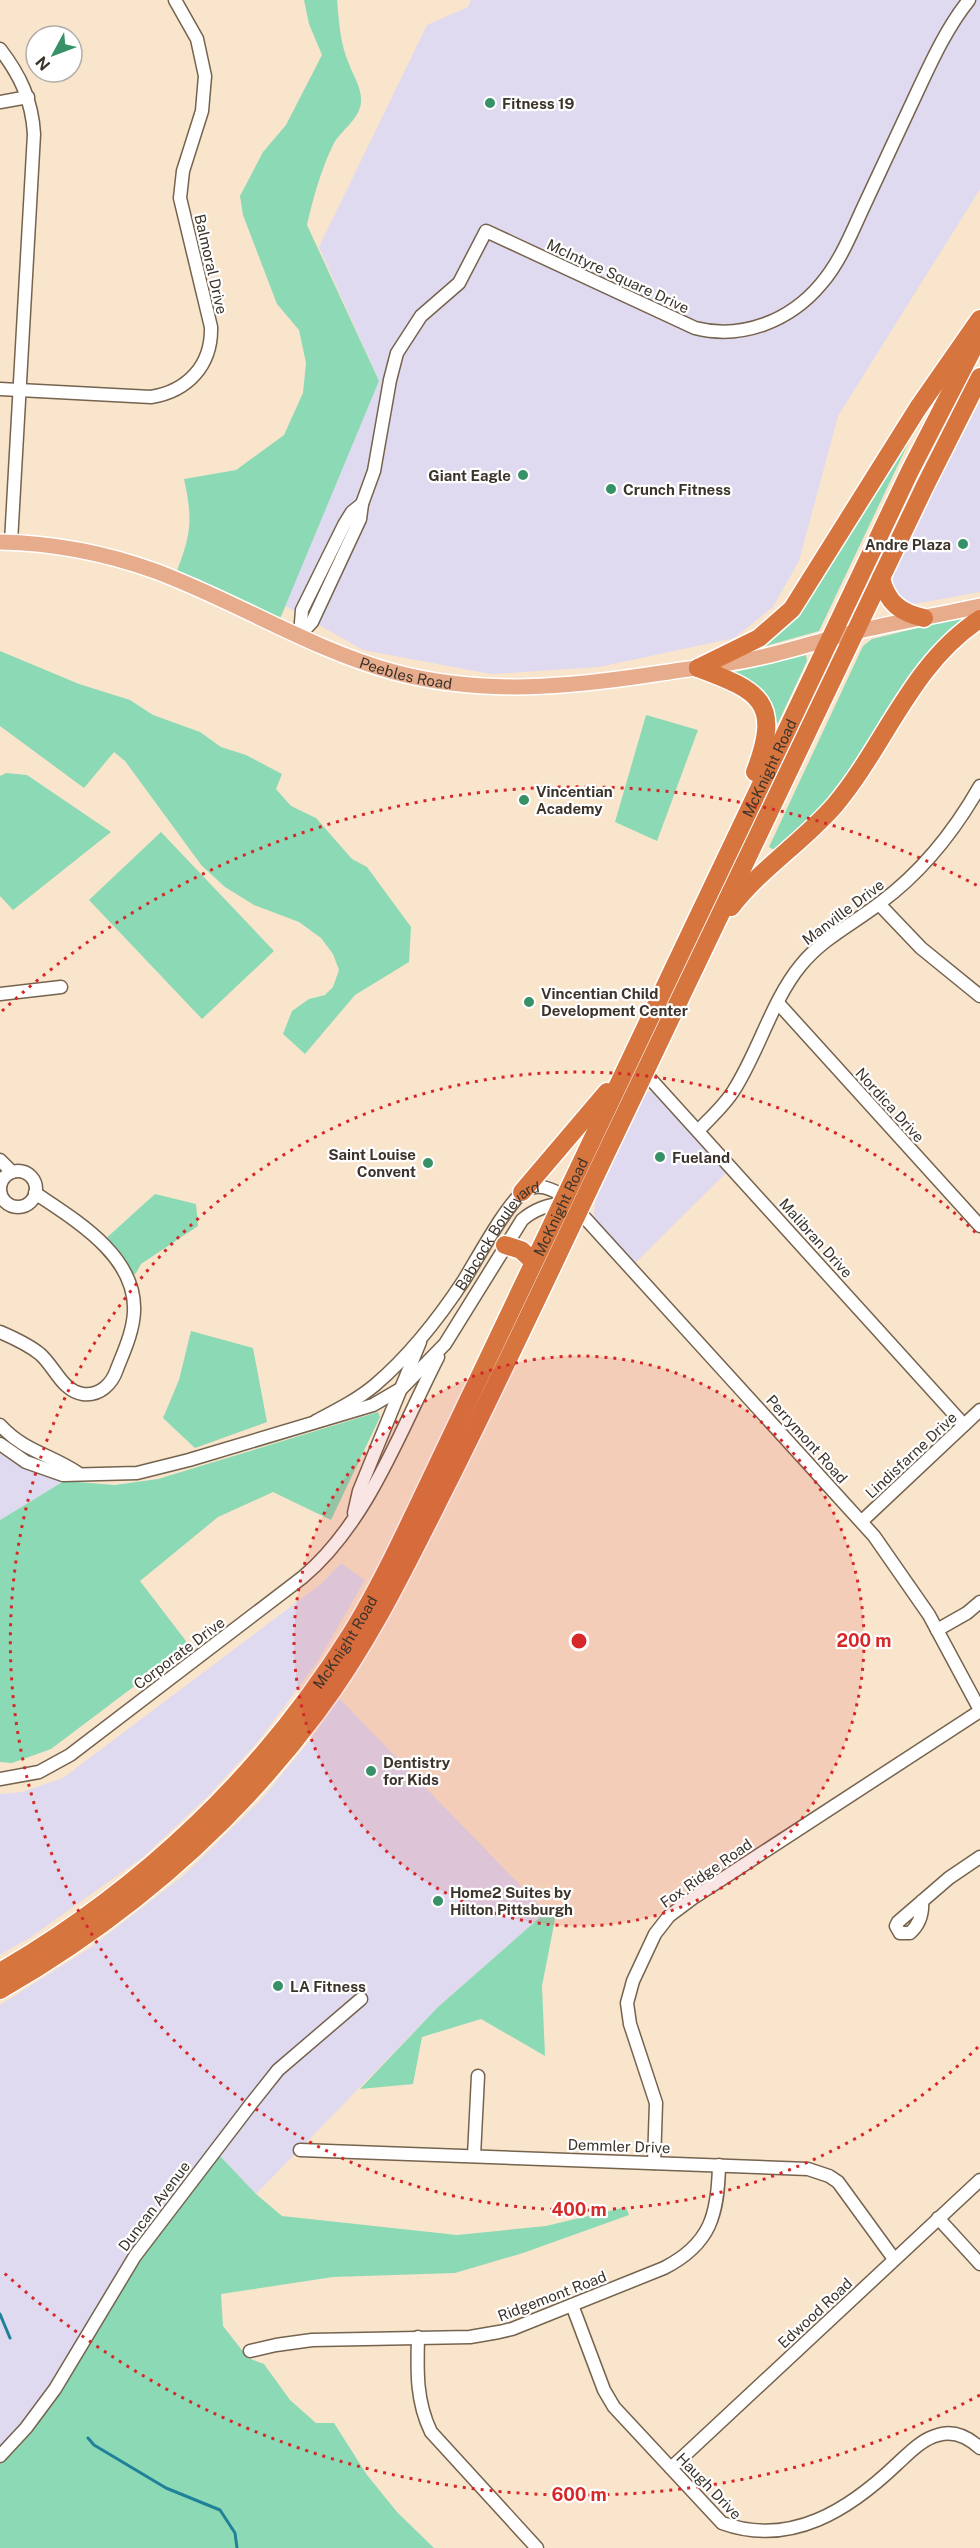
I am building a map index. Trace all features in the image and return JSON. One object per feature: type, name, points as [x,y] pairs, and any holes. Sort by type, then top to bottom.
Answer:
[{"type":"highway","points":[[698,668],[759,638],[792,609],[918,408],[980,319]]},
{"type":"highway","name":"McKnight Road","points":[[0,1972],[88,1915],[176,1844],[228,1793],[303,1704],[351,1633],[394,1557],[830,639],[921,450],[980,335]]},
{"type":"highway","name":"McKnight Road","points":[[0,1990],[81,1940],[171,1870],[240,1804],[315,1714],[365,1641],[408,1565],[881,578],[980,377]]},
{"type":"highway","points":[[881,578],[886,594],[894,604],[905,613],[924,618]]},
{"type":"highway","points":[[713,930],[748,887],[834,806],[924,670],[949,643],[980,619]]},
{"type":"highway","points":[[698,668],[737,682],[749,690],[762,705],[766,726],[762,755],[713,886]]},
{"type":"highway","points":[[522,1192],[625,1070]]},
{"type":"highway","points":[[505,1245],[521,1250],[533,1261]]},
{"type":"main road","name":"Peebles Road","points":[[6,542],[58,547],[134,564],[156,571],[347,657],[395,672],[472,687],[534,688],[580,685],[756,658],[855,632]]},
{"type":"main road","points":[[855,632],[980,606]]},
{"type":"street","name":"Balmoral Drive","points":[[0,389],[142,397],[159,395],[173,391],[188,382],[207,357],[210,327],[180,198],[183,171],[202,111],[205,76],[197,39],[175,0]]},
{"type":"street","name":"McIntyre Square Drive","points":[[300,635],[312,621],[360,519],[362,504],[374,471],[397,353],[421,315],[459,283],[486,231],[695,328],[710,332],[730,333],[771,322],[806,300],[832,270],[848,241],[926,72],[953,23],[969,0]]},
{"type":"street","points":[[0,49],[19,74],[28,97],[34,134],[19,390],[6,542]]},
{"type":"street","points":[[0,102],[28,97]]},
{"type":"street","name":"Manville Drive","points":[[698,1131],[734,1091],[793,975],[814,951],[879,904],[909,879],[976,803],[980,786]]},
{"type":"street","points":[[879,904],[921,948],[980,996]]},
{"type":"street","points":[[0,994],[61,987]]},
{"type":"street","name":"Nordica Drive","points":[[778,1003],[980,1226]]},
{"type":"street","name":"Malibran Drive","points":[[645,1073],[964,1425]]},
{"type":"street","points":[[0,1160],[12,1172]]},
{"type":"street","points":[[21,1171],[32,1176],[35,1181],[33,1198],[24,1205],[8,1203],[1,1193],[0,1188],[5,1177],[12,1172],[21,1171]]},
{"type":"street","name":"Babcock Boulevard","points":[[316,1421],[348,1404],[375,1385],[427,1331],[462,1283],[502,1219],[522,1192],[540,1186],[579,1211]]},
{"type":"street","points":[[0,1332],[42,1356],[71,1390],[88,1394],[101,1390],[112,1381],[130,1332],[134,1314],[133,1296],[120,1266],[96,1236],[35,1193]]},
{"type":"street","name":"Babcock Boulevard","points":[[0,1444],[37,1468],[63,1475],[137,1473],[189,1460],[373,1405],[402,1388],[445,1344],[505,1245],[527,1215],[563,1200]]},
{"type":"street","name":"Perrymont Road","points":[[579,1211],[862,1521],[903,1576],[937,1630],[980,1711]]},
{"type":"street","name":"Corporate Drive","points":[[353,1517],[359,1491],[427,1331]]},
{"type":"street","name":"Corporate Drive","points":[[0,1779],[39,1772],[85,1744],[308,1573],[331,1550],[369,1496],[445,1344]]},
{"type":"street","name":"Lindisfarne Drive","points":[[862,1521],[980,1410]]},
{"type":"street","name":"Babcock Boulevard","points":[[0,1425],[24,1446],[78,1473]]},
{"type":"street","points":[[937,1630],[967,1613],[980,1602]]},
{"type":"street","name":"Fox Ridge Road","points":[[654,2163],[656,2103],[627,2013],[633,1981],[649,1944],[662,1923],[693,1898],[980,1711]]},
{"type":"street","points":[[922,1901],[949,1878],[980,1857]]},
{"type":"street","name":"Duncan Avenue","points":[[0,2456],[26,2428],[56,2389],[135,2256],[251,2104],[278,2070],[361,1999]]},
{"type":"street","points":[[474,2156],[478,2076]]},
{"type":"street","name":"Demmler Drive","points":[[300,2150],[798,2168],[829,2176],[847,2193],[894,2259]]},
{"type":"street","name":"Ridgemont Road","points":[[250,2351],[276,2344],[312,2340],[470,2337],[499,2332],[572,2305],[664,2268],[678,2261],[695,2247],[703,2238],[715,2214],[719,2165]]},
{"type":"street","name":"Edwood Road","points":[[671,2468],[980,2181]]},
{"type":"street","points":[[938,2218],[980,2264]]},
{"type":"street","name":"Haugh Drive","points":[[572,2305],[604,2390],[614,2408],[732,2532],[768,2544]]},
{"type":"street","points":[[418,2337],[418,2393],[422,2413],[431,2432],[537,2548]]},
{"type":"street","points":[[819,2533],[837,2521],[926,2440],[935,2435],[951,2433],[962,2435],[980,2448]]},
{"type":"shaded area","points":[[471,0],[980,0],[980,189],[838,416],[799,561],[773,607],[734,638],[599,667],[491,674],[363,650],[284,605],[379,381],[319,247],[427,25],[468,7]]},
{"type":"shaded area","points":[[980,402],[980,592],[908,605],[897,598],[889,583],[939,477]]},
{"type":"shaded area","points":[[653,1090],[727,1172],[634,1264],[593,1217],[596,1199],[645,1093]]},
{"type":"shaded area","points":[[0,1453],[21,1467],[64,1481],[0,1520]]},
{"type":"shaded area","points":[[341,1563],[365,1580],[318,1661],[260,1739],[209,1795],[143,1857],[31,1937],[0,1955],[0,1794],[22,1792],[63,1778],[322,1583]]},
{"type":"shaded area","points":[[339,1698],[546,1912],[438,2007],[256,2194],[215,2151],[156,2227],[91,2331],[0,2456],[0,2005],[90,1948],[182,1877],[261,1800],[311,1739]]},
{"type":"green space","points":[[304,0],[337,0],[344,49],[361,97],[357,115],[333,145],[318,184],[307,225],[379,381],[277,626],[174,579],[189,530],[189,508],[184,479],[236,470],[284,435],[303,393],[306,363],[299,330],[277,304],[243,215],[240,196],[263,152],[286,125],[322,55],[309,24]]},
{"type":"green space","points":[[917,425],[819,631],[748,651],[766,640]]},
{"type":"green space","points":[[967,616],[833,797],[777,852],[769,847],[863,646],[872,639]]},
{"type":"green space","points":[[0,651],[79,684],[130,700],[153,715],[200,732],[221,747],[246,755],[282,774],[276,789],[291,806],[316,818],[352,859],[367,867],[411,927],[409,962],[355,995],[305,1054],[283,1034],[292,1011],[309,999],[325,995],[333,987],[339,970],[333,954],[321,938],[299,922],[254,905],[225,887],[202,866],[125,761],[114,752],[84,788],[0,726]]},
{"type":"green space","points":[[806,655],[807,661],[778,723],[773,723],[764,700],[756,688],[735,672]]},
{"type":"green space","points":[[646,715],[698,730],[657,841],[615,822]]},
{"type":"green space","points":[[6,773],[27,775],[111,832],[13,910],[0,896],[0,776]]},
{"type":"green space","points":[[161,832],[274,951],[202,1019],[89,900]]},
{"type":"green space","points":[[155,1194],[196,1204],[198,1226],[141,1264],[128,1280],[102,1242]]},
{"type":"green space","points":[[191,1331],[253,1348],[267,1422],[195,1448],[163,1418],[179,1380]]},
{"type":"green space","points":[[378,1412],[380,1417],[331,1520],[273,1492],[218,1517],[140,1581],[189,1645],[51,1749],[12,1763],[0,1762],[0,1520],[64,1481],[115,1485],[158,1479]]},
{"type":"green space","points":[[546,1912],[556,1914],[542,1986],[545,2056],[481,2019],[422,2037],[413,2084],[360,2089],[438,2007]]},
{"type":"green space","points":[[219,2155],[256,2194],[282,2216],[457,2235],[546,2226],[626,2207],[629,2215],[523,2253],[455,2273],[333,2277],[221,2294],[223,2326],[248,2358],[264,2364],[290,2400],[316,2423],[334,2423],[367,2475],[397,2512],[434,2548],[0,2548],[0,2464],[41,2419],[65,2386],[131,2275],[158,2235]]},
{"type":"waterway","points":[[0,2314],[10,2338]]},
{"type":"waterway","points":[[88,2438],[94,2445],[166,2488],[220,2510],[235,2533],[237,2548]]},
{"type":"place","name":"Fitness 19","points":[[490,103]]},
{"type":"place","name":"Giant Eagle","points":[[523,475]]},
{"type":"place","name":"Crunch Fitness","points":[[611,489]]},
{"type":"place","name":"Andre Plaza","points":[[963,544]]},
{"type":"place","name":"Vincentian Academy","points":[[524,800]]},
{"type":"place","name":"Vincentian Child Development Center","points":[[529,1002]]},
{"type":"place","name":"Fueland","points":[[660,1157]]},
{"type":"place","name":"Saint Louise Convent","points":[[428,1163]]},
{"type":"place","name":"Dentistry for Kids","points":[[371,1771]]},
{"type":"place","name":"Home2 Suites by Hilton Pittsburgh","points":[[438,1901]]},
{"type":"place","name":"LA Fitness","points":[[278,1986]]}]
